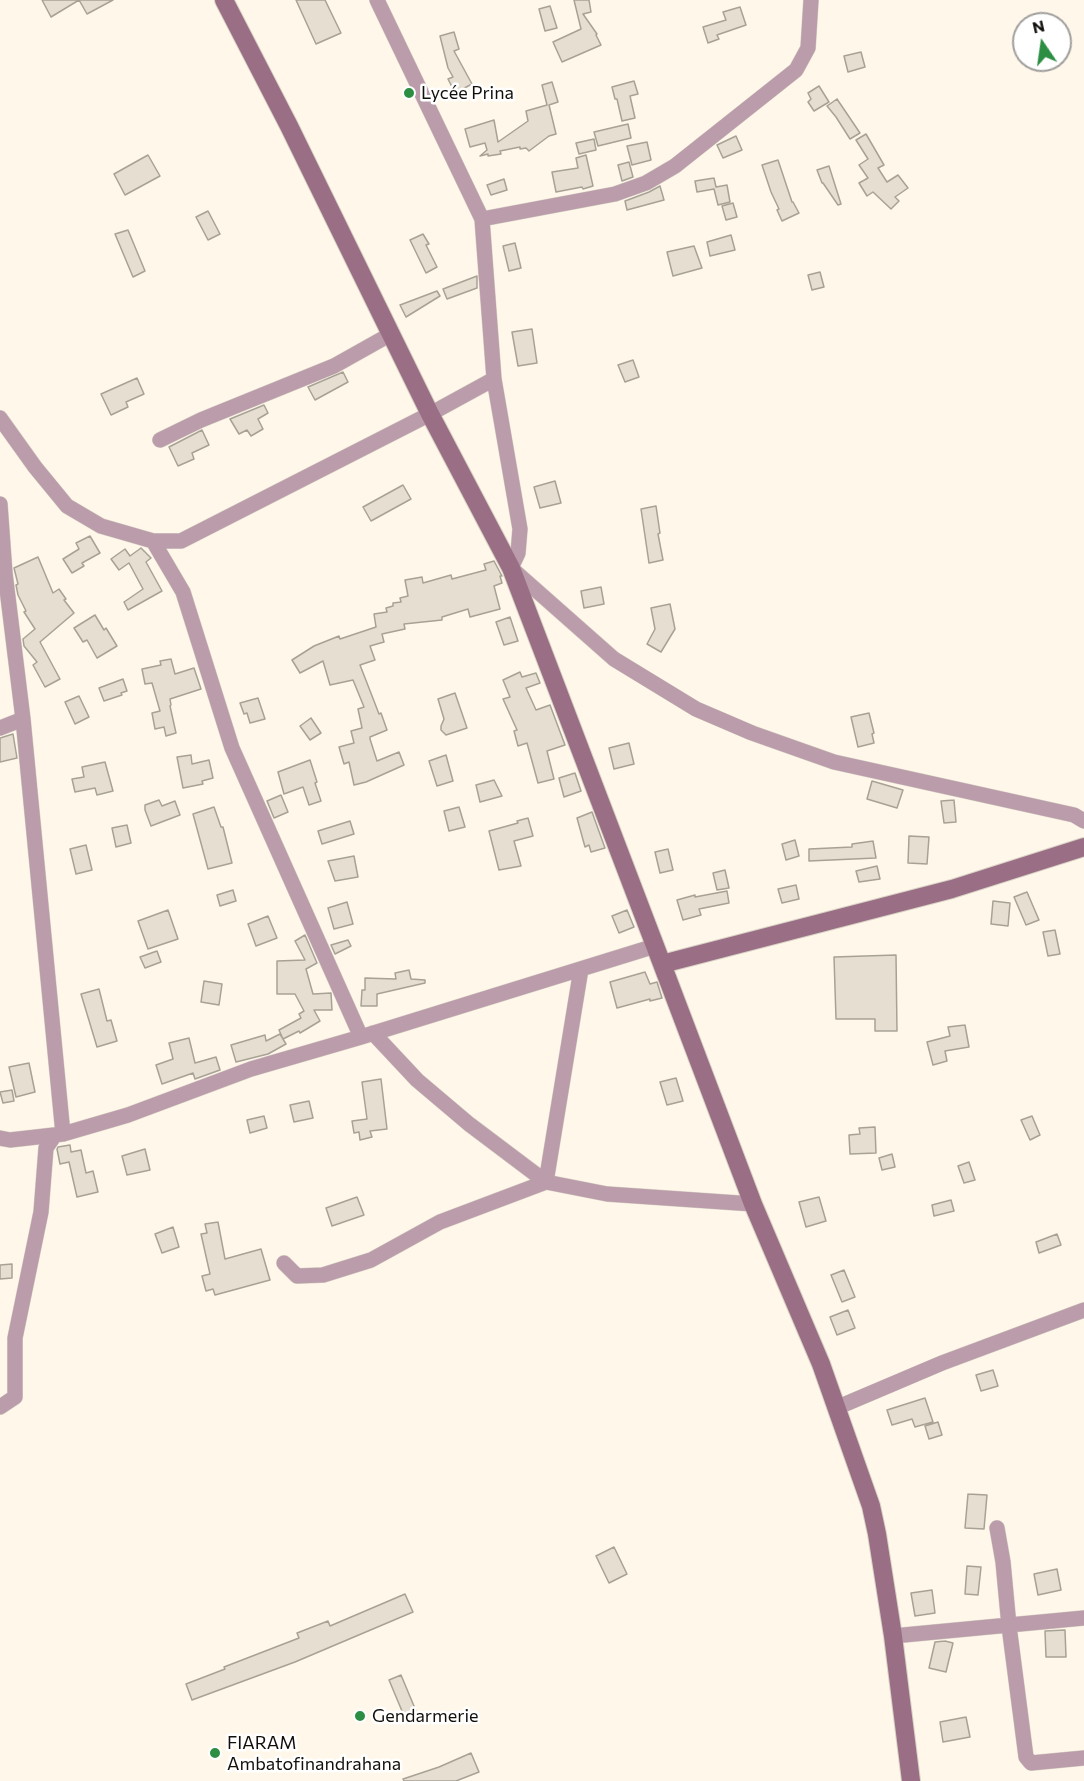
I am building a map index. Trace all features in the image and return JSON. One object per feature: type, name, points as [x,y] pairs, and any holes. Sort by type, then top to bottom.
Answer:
[{"type":"street","points":[[224,0],[289,126],[430,414],[511,567],[753,1204],[820,1364],[871,1506],[878,1534],[911,1781]]},
{"type":"street","points":[[377,0],[482,219],[494,379],[520,529],[518,553],[511,567]]},
{"type":"street","points":[[482,219],[615,194],[646,183],[675,166],[796,70],[808,48],[811,0]]},
{"type":"street","points":[[160,440],[201,420],[342,362],[391,334]]},
{"type":"street","points":[[0,418],[35,468],[67,506],[101,526],[153,541],[181,541],[494,379]]},
{"type":"street","points":[[0,504],[5,573],[23,719],[59,1134],[46,1148],[41,1212],[15,1338],[15,1397],[0,1407]]},
{"type":"street","points":[[153,541],[183,592],[232,748],[367,1035],[469,1124],[546,1182],[607,1194],[753,1204]]},
{"type":"street","points":[[511,567],[615,659],[696,709],[752,733],[834,762],[1074,815],[1084,822]]},
{"type":"street","points":[[0,728],[23,719]]},
{"type":"street","points":[[662,964],[952,889],[1084,847]]},
{"type":"street","points":[[0,1138],[10,1140],[59,1134],[128,1115],[251,1069],[655,946]]},
{"type":"street","points":[[546,1182],[581,969]]},
{"type":"street","points":[[284,1263],[297,1276],[323,1275],[371,1260],[440,1222],[546,1182]]},
{"type":"street","points":[[836,1408],[942,1363],[1084,1310]]},
{"type":"street","points":[[997,1528],[1026,1756],[1031,1764],[1084,1758]]},
{"type":"street","points":[[893,1636],[1084,1618]]},
{"type":"building","points":[[42,0],[79,0],[51,17]]},
{"type":"building","points":[[79,0],[113,0],[87,14]]},
{"type":"building","points":[[296,0],[325,0],[341,33],[316,44]]},
{"type":"building","points":[[574,0],[589,0],[591,12],[583,14],[597,34],[601,45],[562,62],[553,42],[581,29]]},
{"type":"building","points":[[550,6],[557,28],[545,31],[539,9]]},
{"type":"building","points":[[740,7],[746,25],[717,35],[719,39],[708,43],[703,27],[726,20],[723,12]]},
{"type":"building","points":[[454,32],[459,49],[454,51],[472,84],[455,93],[448,79],[453,77],[448,68],[440,36]]},
{"type":"building","points":[[861,52],[865,67],[848,72],[844,56]]},
{"type":"building","points":[[634,81],[638,94],[630,96],[635,118],[622,121],[612,87]]},
{"type":"building","points":[[552,82],[558,102],[549,105],[556,134],[549,136],[529,151],[526,148],[520,149],[520,147],[500,151],[501,154],[480,156],[487,150],[485,143],[470,147],[465,129],[494,120],[498,142],[528,121],[526,111],[547,105],[542,85]]},
{"type":"building","points":[[819,86],[829,102],[814,111],[808,102],[811,99],[808,93]]},
{"type":"building","points":[[837,99],[860,133],[850,139],[827,106]]},
{"type":"building","points":[[628,124],[631,138],[598,146],[594,132]]},
{"type":"building","points":[[866,134],[884,165],[878,168],[887,182],[898,175],[908,188],[895,197],[899,201],[891,209],[873,192],[867,196],[859,183],[868,178],[859,165],[868,159],[856,140]]},
{"type":"building","points":[[736,136],[742,150],[723,158],[717,145]]},
{"type":"building","points":[[594,139],[596,150],[579,154],[576,143]]},
{"type":"building","points":[[647,142],[651,160],[632,165],[627,146]]},
{"type":"building","points":[[148,155],[160,176],[125,195],[114,174]]},
{"type":"building","points":[[586,155],[593,186],[556,192],[552,172],[578,168],[576,158]]},
{"type":"building","points":[[778,160],[792,202],[799,213],[782,221],[762,165]]},
{"type":"building","points":[[629,162],[633,177],[622,181],[618,165]]},
{"type":"building","points":[[829,166],[841,204],[838,205],[822,183],[817,170]]},
{"type":"building","points":[[714,178],[716,187],[727,185],[730,202],[718,205],[714,189],[697,192],[695,181]]},
{"type":"building","points":[[504,179],[507,190],[491,195],[487,185]]},
{"type":"building","points":[[660,186],[664,200],[627,210],[625,201]]},
{"type":"building","points":[[733,203],[737,217],[726,220],[722,206]]},
{"type":"building","points":[[208,211],[220,234],[208,240],[196,217]]},
{"type":"building","points":[[128,230],[145,271],[133,277],[115,234]]},
{"type":"building","points":[[423,234],[437,267],[426,273],[410,240]]},
{"type":"building","points":[[731,235],[735,250],[710,256],[707,242]]},
{"type":"building","points":[[515,243],[521,268],[509,271],[503,246]]},
{"type":"building","points":[[694,246],[702,268],[673,276],[667,252]]},
{"type":"building","points":[[820,272],[824,287],[812,290],[808,275]]},
{"type":"building","points":[[477,276],[477,288],[447,299],[443,289]]},
{"type":"building","points":[[437,291],[440,296],[406,317],[400,305]]},
{"type":"building","points":[[532,329],[537,363],[518,366],[512,332]]},
{"type":"building","points":[[633,360],[639,377],[625,382],[618,365]]},
{"type":"building","points":[[343,372],[348,382],[315,400],[308,387]]},
{"type":"building","points":[[137,378],[144,394],[126,402],[128,407],[111,415],[101,394]]},
{"type":"building","points":[[264,405],[268,413],[258,419],[263,429],[251,436],[247,430],[239,434],[230,419]]},
{"type":"building","points":[[202,430],[209,445],[192,453],[194,459],[178,466],[169,447]]},
{"type":"building","points":[[555,481],[561,503],[540,508],[534,487]]},
{"type":"building","points":[[403,485],[411,499],[371,521],[363,507]]},
{"type":"building","points":[[656,506],[663,560],[649,563],[641,509]]},
{"type":"building","points":[[90,536],[100,553],[82,563],[84,566],[72,573],[63,559],[79,549],[76,543]]},
{"type":"building","points":[[141,548],[151,558],[146,562],[162,591],[128,610],[124,602],[143,589],[129,563],[119,570],[111,559],[125,549],[130,556]]},
{"type":"building","points":[[38,557],[53,593],[59,589],[74,613],[40,642],[60,679],[45,687],[33,665],[37,662],[24,646],[23,639],[35,629],[24,612],[26,611],[18,595],[14,568]]},
{"type":"building","points":[[494,561],[502,576],[500,576],[502,583],[494,586],[500,609],[470,617],[468,609],[442,617],[442,620],[404,624],[405,629],[382,634],[384,642],[370,646],[375,660],[360,665],[387,730],[370,739],[377,761],[399,752],[404,765],[354,785],[349,762],[344,764],[339,747],[354,743],[351,731],[362,728],[358,709],[364,707],[353,680],[330,685],[323,661],[300,673],[292,660],[314,646],[339,636],[340,639],[376,627],[374,614],[387,612],[386,608],[393,606],[393,603],[401,602],[400,598],[408,596],[405,580],[422,577],[423,583],[451,575],[452,579],[486,570],[484,564]]},
{"type":"building","points":[[601,587],[604,604],[584,608],[581,591]]},
{"type":"building","points":[[670,604],[675,629],[661,652],[647,644],[655,629],[651,608]]},
{"type":"building","points":[[95,615],[117,646],[97,658],[87,640],[83,642],[74,628]]},
{"type":"building","points":[[510,617],[518,641],[504,645],[496,622]]},
{"type":"building","points":[[171,659],[175,674],[194,668],[201,689],[170,699],[176,733],[166,736],[164,727],[155,729],[152,713],[160,711],[152,683],[145,684],[142,669],[161,665],[160,661]]},
{"type":"building","points":[[520,672],[522,677],[536,673],[540,683],[526,688],[536,710],[550,705],[565,745],[547,751],[554,779],[538,783],[527,743],[518,746],[514,731],[517,730],[503,699],[510,697],[503,680]]},
{"type":"building","points":[[123,679],[127,691],[104,701],[99,688]]},
{"type":"building","points":[[455,693],[467,728],[446,735],[441,730],[444,719],[438,699]]},
{"type":"building","points":[[79,696],[89,717],[75,724],[65,702]]},
{"type":"building","points":[[258,698],[265,719],[250,723],[240,703]]},
{"type":"building","points":[[869,713],[874,743],[858,747],[851,717]]},
{"type":"building","points":[[311,718],[321,733],[310,740],[300,726]]},
{"type":"building","points":[[13,734],[17,758],[0,762],[0,738]]},
{"type":"building","points":[[629,743],[634,764],[614,769],[609,748]]},
{"type":"building","points":[[191,755],[192,764],[209,760],[213,778],[202,781],[203,784],[183,788],[177,757]]},
{"type":"building","points":[[446,755],[453,781],[437,786],[429,761]]},
{"type":"building","points":[[310,760],[321,801],[309,805],[303,787],[284,794],[278,772]]},
{"type":"building","points":[[105,762],[113,791],[97,795],[95,788],[75,792],[72,779],[84,777],[82,767]]},
{"type":"building","points":[[575,773],[581,791],[564,797],[559,778]]},
{"type":"building","points":[[494,780],[502,796],[480,802],[476,785]]},
{"type":"building","points":[[872,781],[903,790],[897,808],[867,799]]},
{"type":"building","points":[[281,795],[288,812],[274,818],[267,801]]},
{"type":"building","points":[[159,800],[162,806],[175,801],[180,815],[151,826],[145,805]]},
{"type":"building","points":[[954,800],[956,822],[944,823],[941,801]]},
{"type":"building","points":[[214,807],[221,827],[223,827],[232,863],[208,869],[193,814]]},
{"type":"building","points":[[459,807],[465,827],[449,831],[444,811]]},
{"type":"building","points":[[592,812],[605,848],[591,852],[589,845],[585,847],[577,818]]},
{"type":"building","points":[[528,818],[533,836],[514,841],[521,866],[499,870],[489,831]]},
{"type":"building","points":[[350,821],[354,834],[322,844],[318,831]]},
{"type":"building","points":[[127,825],[131,843],[116,847],[112,828]]},
{"type":"building","points":[[909,836],[929,837],[927,864],[908,863]]},
{"type":"building","points":[[795,840],[799,856],[786,860],[782,844]]},
{"type":"building","points":[[873,841],[876,858],[809,861],[809,849],[852,847],[852,844]]},
{"type":"building","points":[[86,845],[92,870],[76,874],[70,849]]},
{"type":"building","points":[[668,849],[673,870],[660,873],[655,852]]},
{"type":"building","points":[[354,856],[358,877],[335,881],[328,861]]},
{"type":"building","points":[[877,866],[880,879],[859,882],[856,871]]},
{"type":"building","points":[[725,870],[729,888],[717,890],[713,873]]},
{"type":"building","points":[[796,885],[799,899],[782,903],[778,889]]},
{"type":"building","points":[[233,890],[236,901],[220,906],[217,895]]},
{"type":"building","points":[[727,891],[729,903],[699,909],[701,915],[683,920],[677,900]]},
{"type":"building","points":[[1027,892],[1039,920],[1026,925],[1014,897]]},
{"type":"building","points":[[993,901],[1010,903],[1008,926],[991,924]]},
{"type":"building","points":[[347,902],[353,924],[334,929],[328,908]]},
{"type":"building","points":[[168,910],[178,939],[148,949],[138,921]]},
{"type":"building","points":[[627,910],[634,927],[619,933],[612,916]]},
{"type":"building","points":[[268,916],[277,938],[256,946],[248,924]]},
{"type":"building","points":[[1055,930],[1060,954],[1048,956],[1043,932]]},
{"type":"building","points":[[305,935],[317,963],[306,969],[313,994],[331,993],[332,1010],[314,1010],[320,1021],[300,1033],[299,1031],[283,1039],[279,1030],[301,1018],[299,1014],[304,1011],[295,994],[277,994],[277,961],[305,960],[295,941]]},
{"type":"building","points":[[348,940],[351,946],[335,954],[331,945]]},
{"type":"building","points":[[157,951],[161,962],[145,968],[140,957]]},
{"type":"building","points":[[896,955],[897,1031],[875,1031],[875,1019],[836,1019],[834,957]]},
{"type":"building","points":[[409,970],[411,979],[425,980],[425,983],[377,994],[377,1006],[361,1006],[365,978],[396,979],[395,973]]},
{"type":"building","points":[[645,972],[650,984],[657,982],[662,998],[617,1008],[610,982]]},
{"type":"building","points":[[204,981],[222,984],[219,1005],[201,1002]]},
{"type":"building","points":[[99,989],[107,1021],[111,1020],[117,1041],[97,1047],[81,994]]},
{"type":"building","points":[[965,1025],[969,1047],[945,1051],[947,1061],[933,1065],[927,1042],[950,1036],[948,1027]]},
{"type":"building","points":[[280,1034],[286,1044],[268,1054],[236,1062],[231,1045],[265,1035],[266,1041]]},
{"type":"building","points":[[189,1038],[195,1063],[216,1057],[220,1070],[195,1079],[193,1073],[162,1084],[156,1065],[173,1059],[169,1043]]},
{"type":"building","points":[[29,1063],[35,1092],[16,1097],[9,1067]]},
{"type":"building","points":[[676,1078],[683,1101],[667,1105],[660,1082]]},
{"type":"building","points":[[381,1079],[387,1129],[370,1131],[372,1137],[360,1140],[359,1132],[354,1133],[352,1121],[367,1119],[362,1082]]},
{"type":"building","points":[[12,1090],[14,1101],[3,1103],[0,1092]]},
{"type":"building","points":[[309,1101],[313,1118],[294,1122],[290,1105]]},
{"type":"building","points":[[264,1116],[267,1128],[250,1133],[247,1120]]},
{"type":"building","points":[[1032,1116],[1040,1135],[1030,1140],[1021,1120]]},
{"type":"building","points":[[875,1127],[876,1153],[850,1154],[849,1135],[860,1134],[859,1128]]},
{"type":"building","points":[[70,1145],[71,1152],[81,1150],[86,1173],[93,1171],[98,1192],[77,1197],[69,1162],[60,1164],[57,1149]]},
{"type":"building","points":[[145,1149],[150,1170],[127,1175],[122,1156]]},
{"type":"building","points":[[892,1154],[895,1167],[882,1170],[879,1158]]},
{"type":"building","points":[[969,1162],[975,1180],[964,1183],[958,1166]]},
{"type":"building","points":[[357,1197],[364,1215],[332,1226],[326,1208]]},
{"type":"building","points":[[819,1197],[826,1221],[806,1227],[799,1202]]},
{"type":"building","points":[[951,1200],[954,1211],[934,1216],[932,1205]]},
{"type":"building","points":[[218,1222],[225,1259],[261,1249],[270,1280],[215,1295],[213,1289],[206,1291],[202,1276],[210,1274],[201,1234],[207,1233],[205,1224]]},
{"type":"building","points":[[173,1227],[179,1247],[162,1253],[155,1234]]},
{"type":"building","points":[[1057,1234],[1061,1245],[1039,1253],[1036,1242]]},
{"type":"building","points":[[12,1264],[12,1278],[0,1279],[0,1265]]},
{"type":"building","points":[[844,1270],[855,1297],[842,1302],[831,1275]]},
{"type":"building","points":[[848,1310],[855,1328],[837,1335],[830,1317]]},
{"type":"building","points":[[993,1370],[998,1386],[981,1391],[976,1375]]},
{"type":"building","points":[[925,1398],[933,1422],[915,1427],[912,1419],[892,1425],[887,1410]]},
{"type":"building","points":[[938,1422],[942,1435],[929,1439],[925,1426]]},
{"type":"building","points":[[968,1494],[987,1495],[984,1529],[965,1528]]},
{"type":"building","points":[[614,1547],[627,1574],[609,1583],[596,1556]]},
{"type":"building","points":[[967,1566],[981,1567],[978,1595],[965,1594]]},
{"type":"building","points":[[1057,1569],[1061,1590],[1038,1595],[1034,1574]]},
{"type":"building","points":[[932,1590],[935,1613],[915,1616],[911,1593]]},
{"type":"building","points":[[405,1594],[413,1612],[295,1662],[192,1700],[186,1684],[299,1638],[297,1633],[328,1621],[330,1626]]},
{"type":"building","points":[[1065,1630],[1066,1657],[1046,1657],[1045,1631]]},
{"type":"building","points":[[935,1642],[953,1643],[946,1672],[929,1668]]},
{"type":"building","points":[[401,1675],[419,1718],[407,1723],[389,1680]]},
{"type":"building","points":[[966,1717],[970,1737],[943,1742],[940,1722]]},
{"type":"building","points":[[471,1753],[479,1772],[456,1781],[404,1781],[403,1779],[439,1767]]},
{"type":"place","name":"Lycée Prina","points":[[409,93]]},
{"type":"place","name":"Gendarmerie","points":[[360,1716]]},
{"type":"place","name":"FIARAM Ambatofinandrahana","points":[[215,1753]]}]
